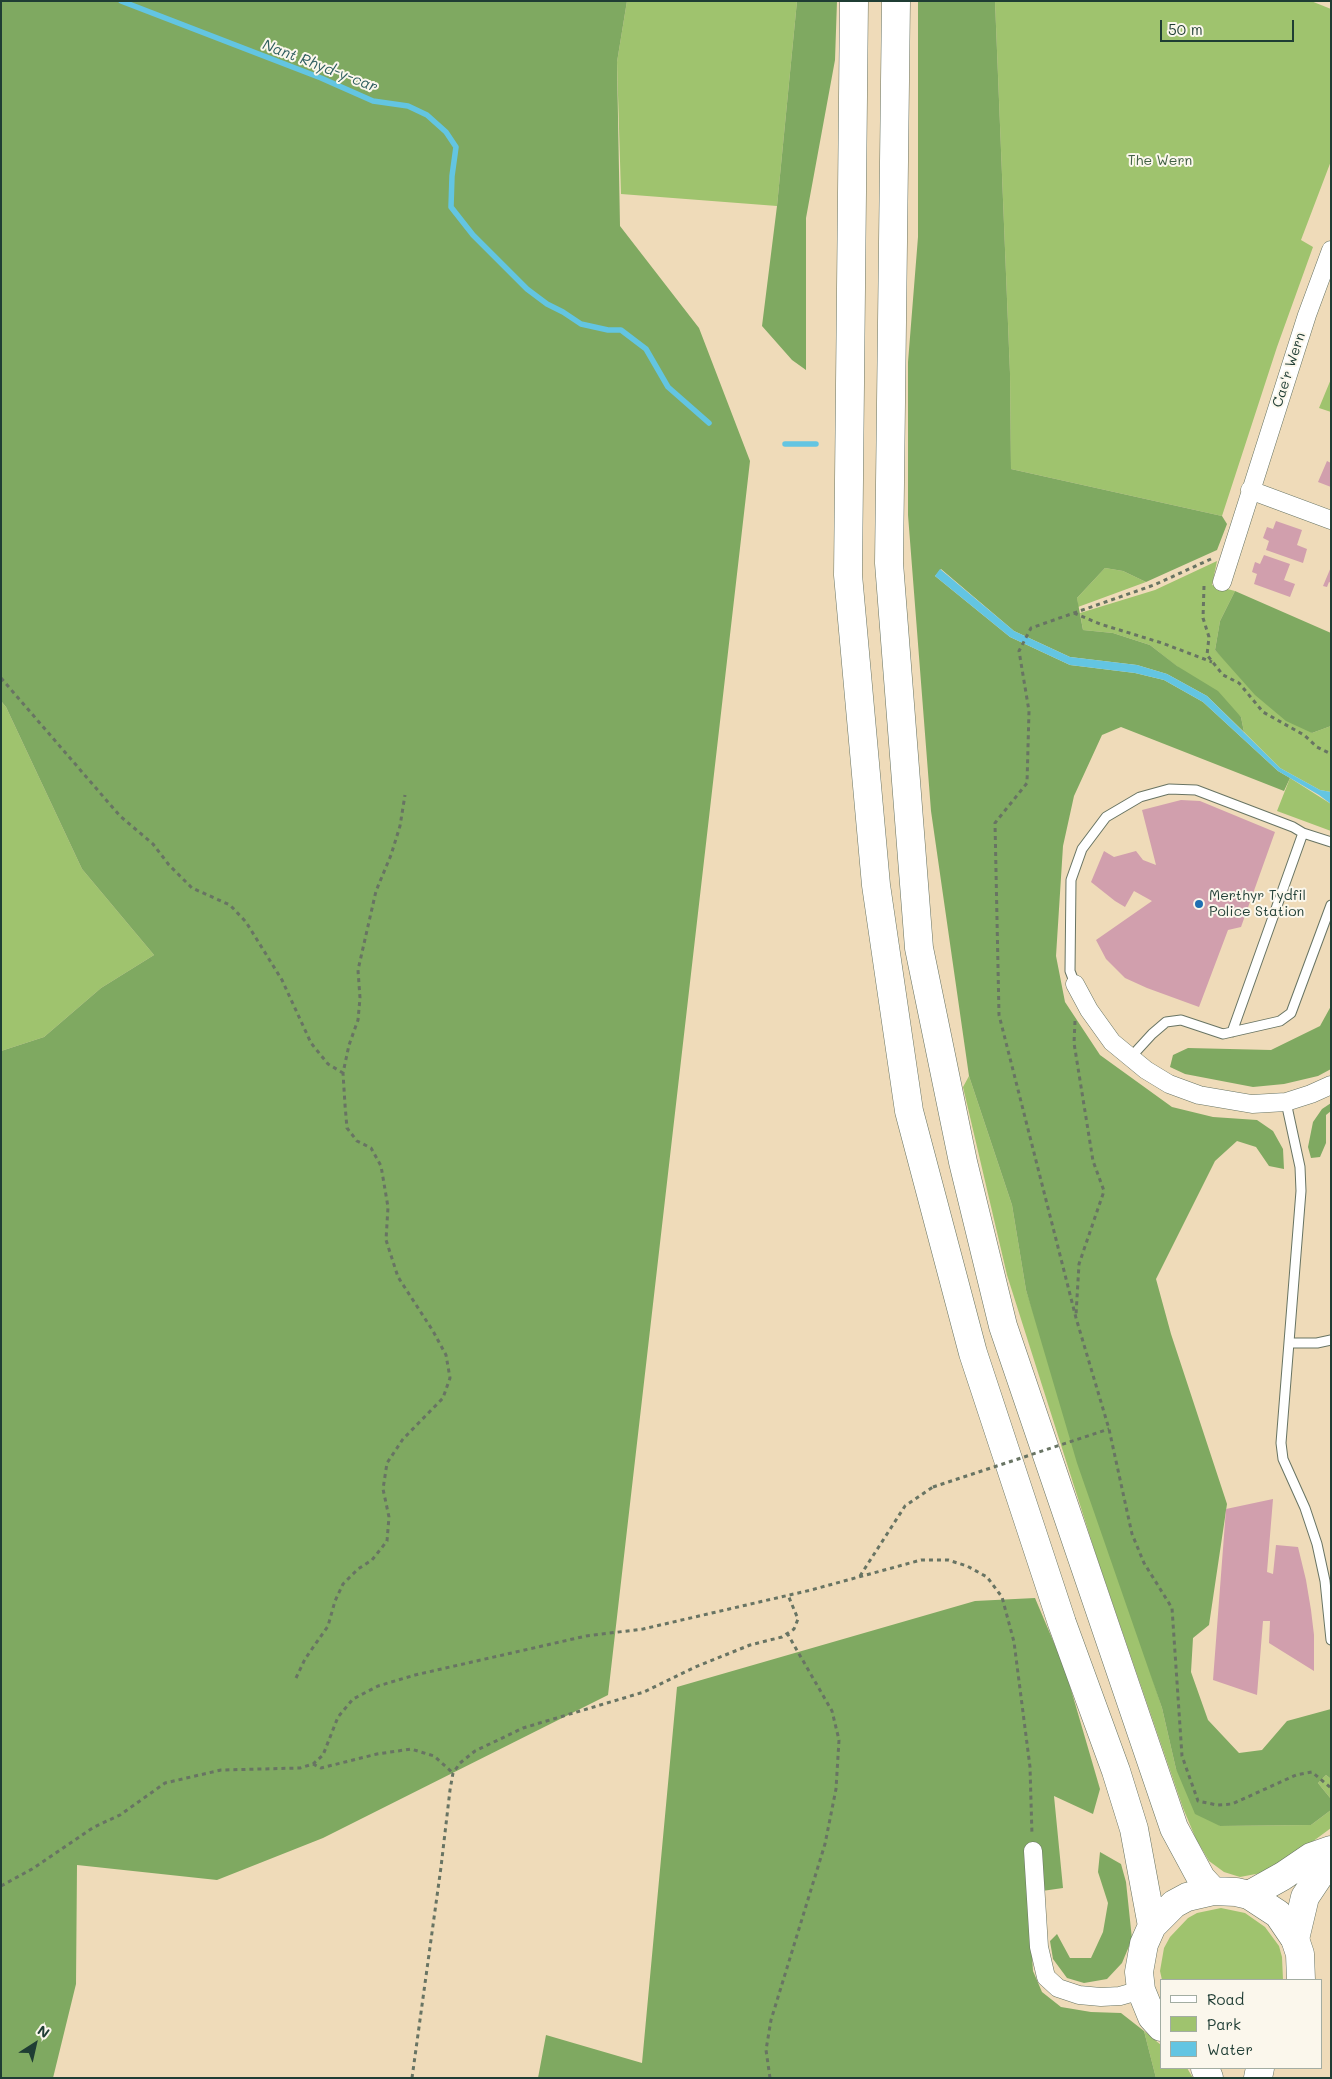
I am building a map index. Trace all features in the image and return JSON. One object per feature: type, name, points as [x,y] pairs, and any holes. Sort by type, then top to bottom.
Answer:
[{"type":"main road","points":[[854,1],[848,575],[876,885],[910,1111],[972,1353],[1062,1623],[1116,1771],[1134,1829],[1152,1926]]},
{"type":"main road","points":[[896,1],[888,563],[919,948],[963,1162],[1003,1326],[1174,1828],[1201,1878],[1213,1890]]},
{"type":"main road","points":[[1249,1895],[1284,1876],[1311,1857],[1331,1850]]},
{"type":"main road","points":[[1295,1939],[1305,1897],[1324,1870],[1331,1850]]},
{"type":"main road","points":[[1160,2026],[1152,2017],[1141,1990],[1139,1972],[1142,1953],[1152,1926],[1174,1904],[1188,1897],[1213,1890],[1236,1892],[1249,1895],[1278,1914],[1295,1939],[1300,1954],[1301,1979]]},
{"type":"street","name":"Cae'r Wern","points":[[1214,580],[1229,558],[1307,315],[1331,250]]},
{"type":"street","points":[[1250,490],[1331,520]]},
{"type":"street","points":[[1075,984],[1112,1042],[1130,1058],[1169,1084],[1199,1095],[1252,1104],[1286,1102],[1331,1085]]},
{"type":"street","points":[[1033,1851],[1039,1947],[1046,1977],[1058,1988],[1079,1995],[1120,1996],[1141,1990]]},
{"type":"lane","points":[[1075,984],[1070,971],[1071,880],[1082,849],[1106,817],[1140,797],[1169,790],[1196,790],[1293,827],[1303,833],[1331,842]]},
{"type":"lane","points":[[1232,1032],[1303,833]]},
{"type":"lane","points":[[1130,1058],[1166,1022],[1181,1020],[1223,1034],[1280,1021],[1291,1013],[1331,905]]},
{"type":"lane","points":[[1286,1102],[1300,1167],[1301,1191],[1282,1430],[1283,1459],[1305,1508],[1317,1544],[1325,1581],[1331,1640]]},
{"type":"lane","points":[[1289,1343],[1317,1343],[1331,1340]]},
{"type":"path","points":[[1229,558],[1220,556],[1154,585],[1031,628],[1019,650],[1029,712],[1027,783],[995,823],[999,1015],[1076,1318],[1109,1429],[1132,1534],[1144,1563],[1172,1608],[1182,1756],[1198,1802],[1217,1805],[1232,1804],[1296,1775],[1312,1772],[1331,1788]]},
{"type":"path","points":[[1214,580],[1203,595],[1203,618],[1209,637],[1207,655],[1223,675],[1239,683],[1263,712],[1304,735],[1318,747],[1331,754]]},
{"type":"path","points":[[1074,613],[1100,624],[1162,643],[1212,662]]},
{"type":"path","points":[[1,678],[120,816],[153,844],[169,865],[192,888],[230,905],[246,922],[282,980],[311,1043],[328,1064],[344,1073]]},
{"type":"path","points":[[296,1678],[305,1659],[328,1626],[335,1601],[343,1584],[358,1569],[372,1560],[387,1541],[389,1517],[383,1489],[387,1463],[403,1439],[444,1398],[450,1378],[446,1355],[398,1277],[386,1240],[388,1206],[381,1166],[371,1148],[357,1141],[347,1128],[344,1073],[349,1045],[358,1020],[360,998],[358,970],[376,891],[391,856],[400,826],[405,795]]},
{"type":"path","points":[[1075,984],[1074,1043],[1093,1161],[1104,1191],[1079,1264],[1076,1318]]},
{"type":"path","points":[[860,1576],[905,1506],[932,1487],[1109,1429]]},
{"type":"path","points":[[1,1886],[32,1869],[94,1827],[120,1815],[165,1783],[221,1770],[300,1768],[313,1764],[323,1755],[338,1717],[353,1699],[378,1686],[415,1675],[586,1636],[643,1629],[788,1595],[921,1560],[948,1560],[967,1566],[987,1577],[1002,1597],[1014,1642],[1030,1767],[1033,1851]]},
{"type":"path","points":[[412,2078],[453,1773],[460,1763],[475,1751],[523,1728],[644,1692],[693,1668],[750,1645],[782,1638],[794,1629],[798,1619],[788,1595]]},
{"type":"path","points":[[770,2078],[766,2050],[771,2020],[825,1844],[836,1789],[839,1740],[832,1711],[788,1633]]},
{"type":"path","points":[[313,1764],[321,1768],[377,1754],[411,1749],[434,1756],[453,1773]]},
{"type":"green space","points":[[1,1],[627,1],[617,62],[620,226],[699,328],[750,461],[608,1695],[323,1838],[217,1880],[77,1865],[76,1984],[53,2078],[1,2078],[1,1051],[44,1037],[101,988],[154,955],[82,869],[6,707],[1,701]]},
{"type":"green space","points":[[627,1],[797,1],[777,206],[621,194],[617,62]]},
{"type":"green space","points":[[797,1],[837,1],[835,60],[806,218],[806,370],[792,360],[762,326],[777,206]]},
{"type":"green space","points":[[918,1],[995,1],[1010,373],[1011,469],[1222,516],[1227,524],[1217,550],[1146,582],[1123,571],[1105,568],[1077,598],[1083,630],[1113,633],[1150,645],[1177,666],[1218,691],[1241,717],[1244,732],[1207,696],[1167,674],[1137,665],[1070,657],[1014,631],[941,569],[935,576],[1010,637],[1070,665],[1135,673],[1164,680],[1203,702],[1278,771],[1290,778],[1284,791],[1121,727],[1102,735],[1074,796],[1063,846],[1056,956],[1065,1002],[1100,1055],[1172,1107],[1213,1117],[1257,1120],[1273,1131],[1283,1149],[1284,1169],[1269,1166],[1256,1147],[1237,1141],[1215,1161],[1156,1279],[1171,1334],[1227,1504],[1209,1625],[1193,1638],[1191,1672],[1208,1720],[1239,1753],[1262,1750],[1287,1721],[1331,1709],[1331,1779],[1326,1775],[1318,1783],[1331,1799],[1331,1810],[1311,1825],[1220,1826],[1195,1814],[1176,1769],[1162,1708],[1077,1463],[1026,1290],[1012,1205],[969,1076],[931,811],[908,515],[908,362],[918,237]]},
{"type":"green space","name":"The Wern","points":[[995,1],[1311,1],[1331,9],[1331,161],[1301,240],[1313,247],[1277,347],[1222,516],[1011,469],[1010,373]]},
{"type":"green space","points":[[1331,379],[1331,412],[1319,408]]},
{"type":"green space","points":[[1217,561],[1212,585],[1235,591],[1220,621],[1215,650],[1235,670],[1312,733],[1331,726],[1331,792],[1320,790],[1280,768],[1244,732],[1241,717],[1150,645],[1113,633],[1083,630],[1080,613],[1155,590]]},
{"type":"green space","points":[[1105,568],[1123,571],[1146,582],[1078,607],[1077,598]]},
{"type":"green space","points":[[1235,591],[1331,633],[1331,726],[1312,733],[1286,721],[1255,695],[1215,650],[1220,621]]},
{"type":"green space","points":[[1,701],[6,707],[82,869],[154,955],[101,988],[44,1037],[1,1051]]},
{"type":"green space","points":[[1290,778],[1331,804],[1331,831],[1277,811]]},
{"type":"green space","points":[[1331,1006],[1331,1069],[1318,1076],[1284,1084],[1253,1087],[1185,1074],[1170,1067],[1173,1055],[1188,1048],[1271,1050],[1320,1026]]},
{"type":"green space","points":[[969,1076],[1012,1205],[1026,1290],[1162,1708],[1176,1769],[1220,1826],[1311,1825],[1331,1810],[1331,1828],[1285,1862],[1261,1873],[1240,1877],[1224,1872],[1209,1861],[1196,1839],[1183,1808],[1095,1552],[1007,1275],[963,1087]]},
{"type":"green space","points":[[1331,1103],[1331,1111],[1326,1115],[1326,1143],[1320,1157],[1311,1158],[1308,1147],[1313,1122],[1322,1109]]},
{"type":"green space","points":[[1035,1598],[1065,1669],[1100,1789],[1093,1814],[1054,1796],[1063,1888],[1028,1893],[1033,1971],[1042,1992],[1061,2007],[1091,2012],[1121,2013],[1144,2031],[1156,2078],[538,2078],[546,2035],[642,2063],[677,1687],[975,1601]]},
{"type":"green space","points":[[1326,1775],[1331,1779],[1331,1799],[1318,1783]]},
{"type":"green space","points":[[1100,1852],[1121,1864],[1126,1882],[1132,1939],[1122,1963],[1107,1979],[1084,1983],[1067,1978],[1053,1959],[1050,1941],[1057,1934],[1070,1958],[1091,1958],[1103,1932],[1108,1903],[1098,1872]]},
{"type":"green space","points":[[1221,1908],[1245,1913],[1265,1927],[1279,1946],[1282,1957],[1283,1979],[1162,1979],[1160,1971],[1164,1948],[1170,1937],[1188,1918],[1197,1913]]},
{"type":"green space","points":[[1144,2031],[1160,2044],[1160,2069],[1188,2069],[1193,2078],[1156,2078]]},
{"type":"water","points":[[940,569],[1014,631],[1070,657],[1137,665],[1167,674],[1207,696],[1280,768],[1320,790],[1331,792],[1331,804],[1278,771],[1203,702],[1164,680],[1135,673],[1070,665],[1010,637],[935,576]]},
{"type":"building","points":[[1327,461],[1331,463],[1331,487],[1318,482]]},
{"type":"building","points":[[1276,521],[1302,530],[1297,545],[1307,549],[1303,563],[1266,550],[1269,541],[1263,538],[1267,527],[1273,529]]},
{"type":"building","points":[[1264,555],[1290,564],[1284,580],[1295,584],[1290,597],[1254,584],[1257,574],[1252,572],[1255,562],[1260,564]]},
{"type":"building","points":[[1331,567],[1331,583],[1329,582],[1327,587],[1323,586]]},
{"type":"building","name":"Merthyr Tydfil Police Station","points":[[1181,800],[1200,801],[1275,832],[1241,927],[1228,930],[1199,1007],[1125,978],[1106,959],[1096,940],[1152,901],[1134,891],[1125,907],[1091,882],[1104,851],[1114,857],[1136,851],[1143,860],[1156,865],[1142,810]]},
{"type":"building","points":[[1273,1499],[1267,1572],[1273,1574],[1276,1545],[1298,1547],[1311,1610],[1314,1635],[1314,1671],[1269,1643],[1270,1621],[1263,1621],[1257,1695],[1213,1680],[1226,1509]]},
{"type":"waterway","name":"Nant Rhyd-y-car","points":[[121,1],[321,78],[373,101],[408,106],[427,115],[446,132],[456,147],[452,176],[451,207],[473,235],[527,289],[547,304],[581,324],[608,330],[621,330],[646,349],[668,387],[709,423]]},
{"type":"waterway","name":"Nant Rhyd-y-car","points":[[785,444],[816,444]]},
{"type":"place","name":"Merthyr Tydfil Police Station","points":[[1199,904]]}]
